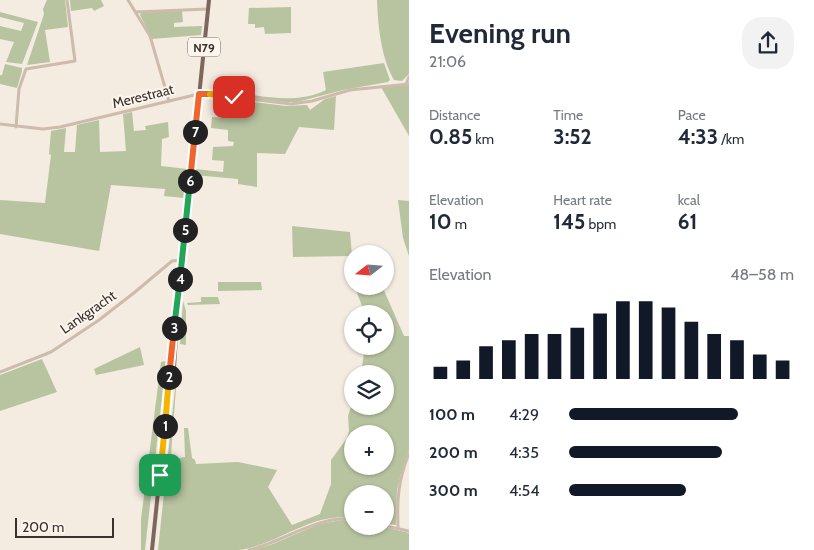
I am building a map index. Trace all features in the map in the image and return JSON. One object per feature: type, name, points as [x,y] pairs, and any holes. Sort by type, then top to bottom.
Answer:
[{"type":"main road","name":"N79","points":[[152,550],[209,0]]},
{"type":"street","points":[[16,126],[18,89],[26,69],[75,61],[68,0]]},
{"type":"street","points":[[128,0],[150,36],[169,101]]},
{"type":"street","points":[[136,12],[208,9]]},
{"type":"street","points":[[407,84],[409,77]]},
{"type":"street","name":"Merestraat","points":[[0,124],[43,129],[60,127],[199,94],[291,104],[312,102],[350,90],[407,84]]},
{"type":"street","name":"Lankgracht","points":[[0,372],[51,352],[99,320],[172,261],[182,260]]},
{"type":"street","points":[[398,528],[398,491],[409,453]]},
{"type":"street","points":[[249,550],[319,523],[344,518]]},
{"type":"street","points":[[394,527],[409,531]]},
{"type":"green space","points":[[47,0],[65,0],[68,27],[45,30],[50,62],[27,65],[44,14],[43,9]]},
{"type":"green space","points":[[70,0],[101,0],[104,6],[94,11],[92,8],[71,11]]},
{"type":"green space","points":[[377,0],[409,0],[409,74],[402,81],[394,80],[386,62],[379,31]]},
{"type":"green space","points":[[291,7],[291,33],[265,34],[264,27],[255,28],[255,24],[248,24],[249,8]]},
{"type":"green space","points":[[182,11],[183,22],[174,23],[174,27],[202,26],[201,35],[152,39],[140,15],[142,12]]},
{"type":"green space","points":[[0,12],[38,22],[22,64],[6,62],[14,42],[0,39],[0,26],[21,31],[24,23],[0,17]]},
{"type":"green space","points":[[384,63],[390,80],[388,82],[343,90],[297,102],[236,96],[237,93],[271,98],[304,97],[326,90],[323,72]]},
{"type":"green space","points":[[5,64],[22,68],[17,88],[0,84],[0,75],[2,75]]},
{"type":"green space","points":[[409,85],[409,136],[381,87]]},
{"type":"green space","points":[[336,96],[334,130],[299,127],[285,154],[257,153],[257,187],[238,184],[238,179],[194,175],[195,169],[223,172],[224,161],[212,160],[213,147],[233,146],[234,142],[228,141],[228,130],[211,128],[212,117],[228,118],[231,99],[286,106],[307,105],[310,110],[325,99]]},
{"type":"green space","points":[[132,112],[134,131],[146,130],[145,126],[168,122],[169,137],[162,139],[161,166],[187,169],[184,198],[164,196],[165,189],[111,185],[99,251],[0,234],[0,200],[45,203],[51,155],[49,154],[51,131],[66,128],[64,152],[75,152],[77,125],[99,120],[100,152],[126,151],[123,114]]},
{"type":"green space","points":[[398,200],[409,201],[409,256],[403,238]]},
{"type":"green space","points":[[292,226],[350,232],[351,245],[344,245],[344,256],[293,257]]},
{"type":"green space","points":[[218,282],[261,282],[262,290],[218,291]]},
{"type":"green space","points":[[358,295],[386,295],[390,305],[362,305]]},
{"type":"green space","points":[[201,297],[218,297],[220,304],[188,305],[187,303],[201,302]]},
{"type":"green space","points":[[183,301],[186,311],[186,345],[180,344]]},
{"type":"green space","points":[[394,313],[404,336],[409,336],[409,450],[397,490],[396,525],[394,525],[394,485],[344,485],[344,517],[337,517],[309,524],[267,542],[239,550],[158,550],[175,388],[170,468],[179,465],[179,458],[185,457],[184,428],[188,428],[192,458],[196,464],[238,462],[277,470],[268,487],[292,525],[320,514],[331,484],[331,460],[344,442],[344,475],[394,475],[394,425],[349,425],[348,416],[394,415],[394,365],[362,365],[364,355],[394,355]]},
{"type":"green space","points":[[140,347],[144,365],[96,375],[94,369]]},
{"type":"green space","points":[[42,359],[57,392],[0,411],[0,375]]},
{"type":"green space","points":[[166,361],[145,550],[141,550],[141,519],[161,362]]},
{"type":"green space","points":[[344,520],[344,535],[394,535],[394,529],[409,533],[409,550],[254,550],[319,524]]},
{"type":"route","points":[[160,475],[170,360],[199,94],[234,97]]}]
